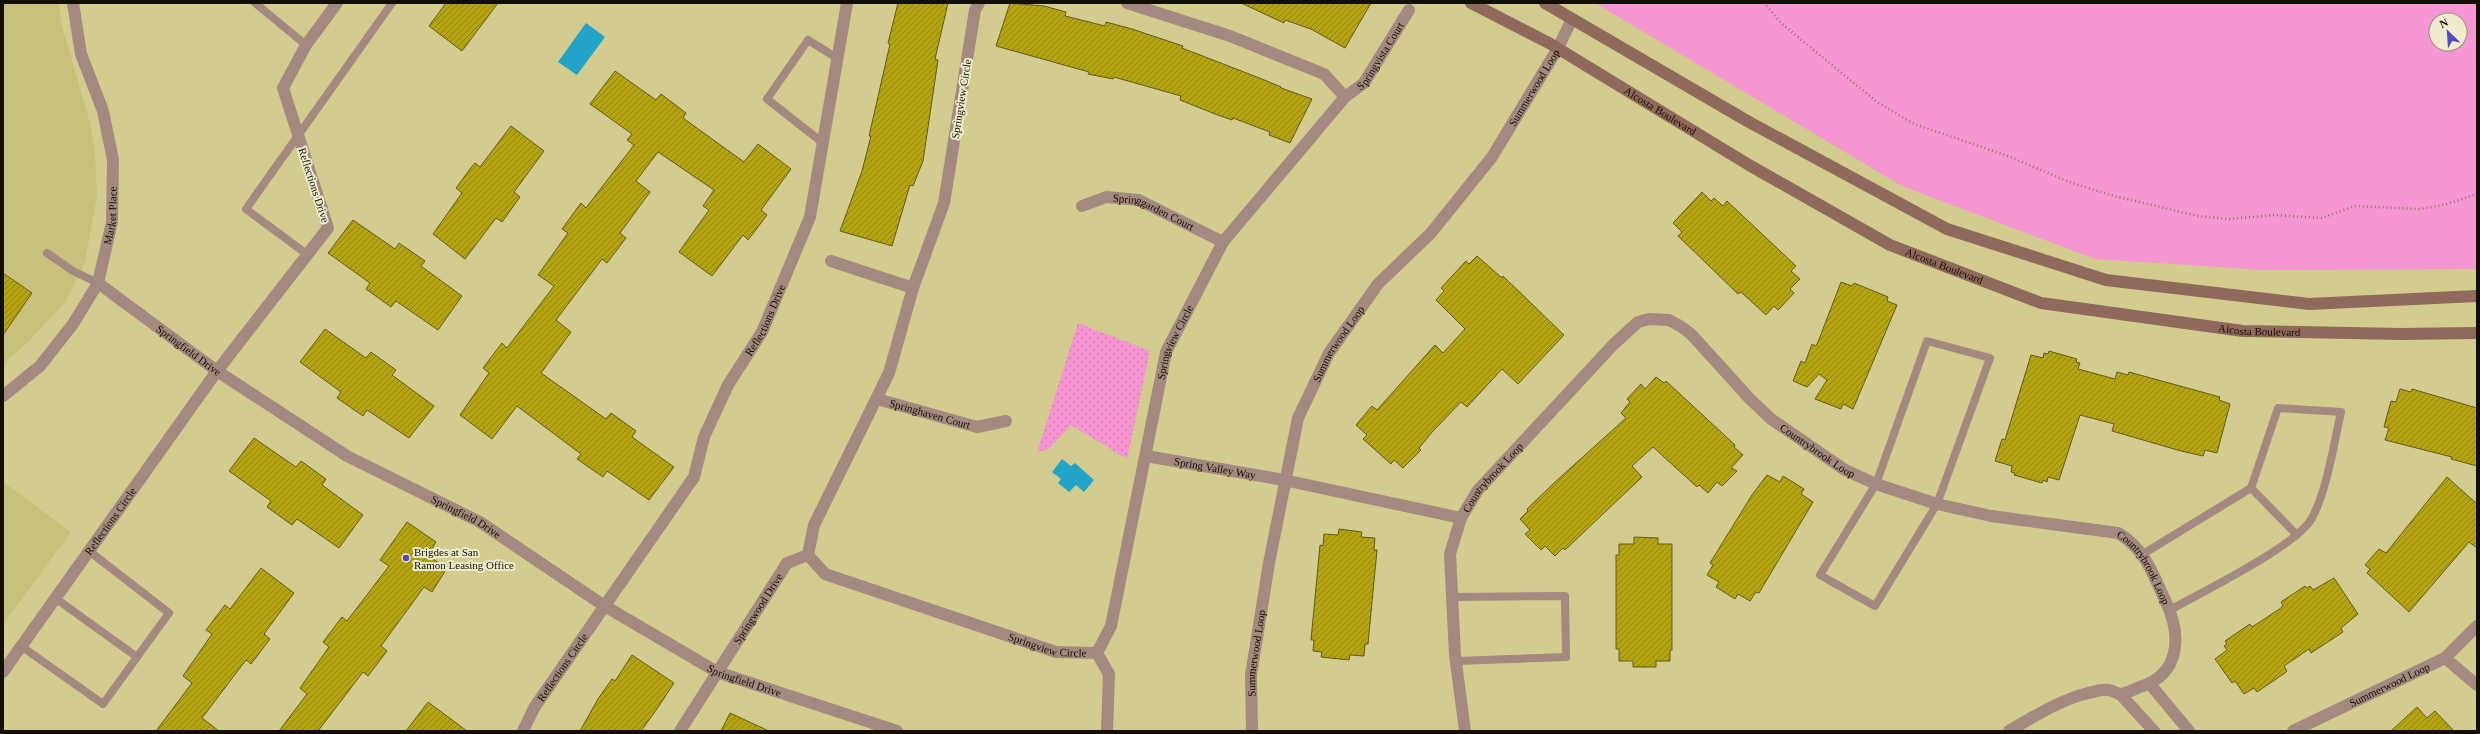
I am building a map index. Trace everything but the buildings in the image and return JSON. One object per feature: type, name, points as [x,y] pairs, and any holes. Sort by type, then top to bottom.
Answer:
[{"type":"main road","name":"Alcosta Boulevard","points":[[1470,3],[1558,48],[1749,165],[1890,245],[2041,303],[2242,331],[2400,334],[2477,333]]},
{"type":"main road","points":[[1545,3],[1749,122],[1947,229],[2106,280],[2309,304],[2477,296]]},
{"type":"street","name":"Market Place","points":[[3,396],[40,366],[73,324],[98,283],[112,222],[113,160],[103,111],[81,54],[73,3]]},
{"type":"street","name":"Reflections Drive","points":[[217,371],[328,228],[283,88],[306,45],[337,3]]},
{"type":"street","name":"Reflections Drive","points":[[603,605],[694,477],[704,437],[728,385],[762,332],[810,217],[847,3]]},
{"type":"street","name":"Springview Circle","points":[[979,3],[975,10],[944,204],[913,288],[889,373],[814,525],[808,555],[825,574],[1056,652],[1097,653],[1111,626],[1166,352],[1223,242],[1345,97]]},
{"type":"street","points":[[1127,3],[1230,36],[1324,74],[1345,97]]},
{"type":"street","name":"Springvista Court","points":[[1345,97],[1364,83],[1410,10]]},
{"type":"street","name":"Summerwood Loop","points":[[1252,731],[1251,675],[1284,480],[1298,418],[1329,353],[1378,284],[1431,233],[1492,157],[1558,48],[1572,19]]},
{"type":"street","name":"Springgarden Court","points":[[1082,206],[1106,197],[1139,200],[1223,242]]},
{"type":"street","points":[[831,260],[913,288]]},
{"type":"street","name":"Springfield Drive","points":[[98,283],[217,371],[346,456],[480,522],[603,605],[687,652],[717,672],[897,731]]},
{"type":"street","name":"Countrybrook Loop","points":[[1465,731],[1456,661],[1450,554],[1461,518],[1478,490],[1601,360],[1612,345],[1638,322],[1649,319],[1669,320],[1691,334],[1749,398],[1771,419],[1845,470],[1876,484],[1937,504],[1991,516],[2118,533],[2131,541],[2143,554],[2170,610],[2175,635],[2172,660],[2168,671],[2161,678],[2150,684],[2120,694],[2108,690],[2087,693],[2041,713],[2009,731]]},
{"type":"street","name":"Reflections Circle","points":[[3,672],[217,371]]},
{"type":"street","name":"Springhaven Court","points":[[877,399],[977,427],[1006,421]]},
{"type":"street","name":"Spring Valley Way","points":[[1146,456],[1284,480]]},
{"type":"street","name":"Countrybrook Loop","points":[[1284,480],[1461,518]]},
{"type":"street","name":"Springwood Drive","points":[[680,731],[787,564],[808,555]]},
{"type":"street","name":"Reflections Circle","points":[[523,731],[534,708],[603,605]]},
{"type":"street","name":"Summerwood Loop","points":[[2293,731],[2445,658],[2477,626]]},
{"type":"street","points":[[1097,653],[1109,674],[1107,731]]},
{"type":"street","points":[[2445,658],[2477,685]]},
{"type":"street","points":[[2150,684],[2188,731]]},
{"type":"street","points":[[2120,694],[2154,731]]},
{"type":"lane","points":[[255,3],[306,45]]},
{"type":"lane","points":[[308,255],[246,209],[392,3]]},
{"type":"lane","points":[[823,143],[767,99],[808,40],[837,58]]},
{"type":"lane","points":[[47,253],[73,271],[98,283]]},
{"type":"lane","points":[[1927,341],[1990,358],[1937,504],[1875,606],[1820,575],[1876,484],[1927,341]]},
{"type":"lane","points":[[2143,554],[2251,488],[2278,408],[2341,412],[2321,492],[2312,518],[2297,535],[2278,548],[2170,610]]},
{"type":"lane","points":[[2251,488],[2297,535]]},
{"type":"lane","points":[[21,646],[103,704],[169,613],[89,551]]},
{"type":"lane","points":[[1452,597],[1565,596],[1566,657],[1456,661]]},
{"type":"lane","points":[[55,598],[137,657]]},
{"type":"path","points":[[1764,3],[1781,23],[1877,102],[1914,124],[2008,156],[2069,182],[2114,196],[2198,216],[2229,219],[2274,216],[2322,218],[2354,206],[2419,209],[2444,205],[2477,194]]},
{"type":"shaded area","points":[[3,3],[59,3],[61,22],[90,123],[95,153],[97,196],[85,262],[66,301],[28,342],[3,364]]},
{"type":"shaded area","points":[[1595,3],[2477,3],[2477,269],[2263,270],[2095,259],[1902,186]]},
{"type":"shaded area","points":[[1078,323],[1150,351],[1127,459],[1071,425],[1049,449],[1037,452]]},
{"type":"shaded area","points":[[3,482],[71,532],[3,624]]},
{"type":"water","points":[[586,23],[605,37],[577,75],[558,62]]},
{"type":"water","points":[[1062,459],[1071,466],[1075,463],[1094,480],[1084,492],[1076,485],[1069,492],[1058,483],[1061,479],[1052,472]]},
{"type":"place","name":"Brigdes at San Ramon Leasing Office","points":[[406,558]]}]
